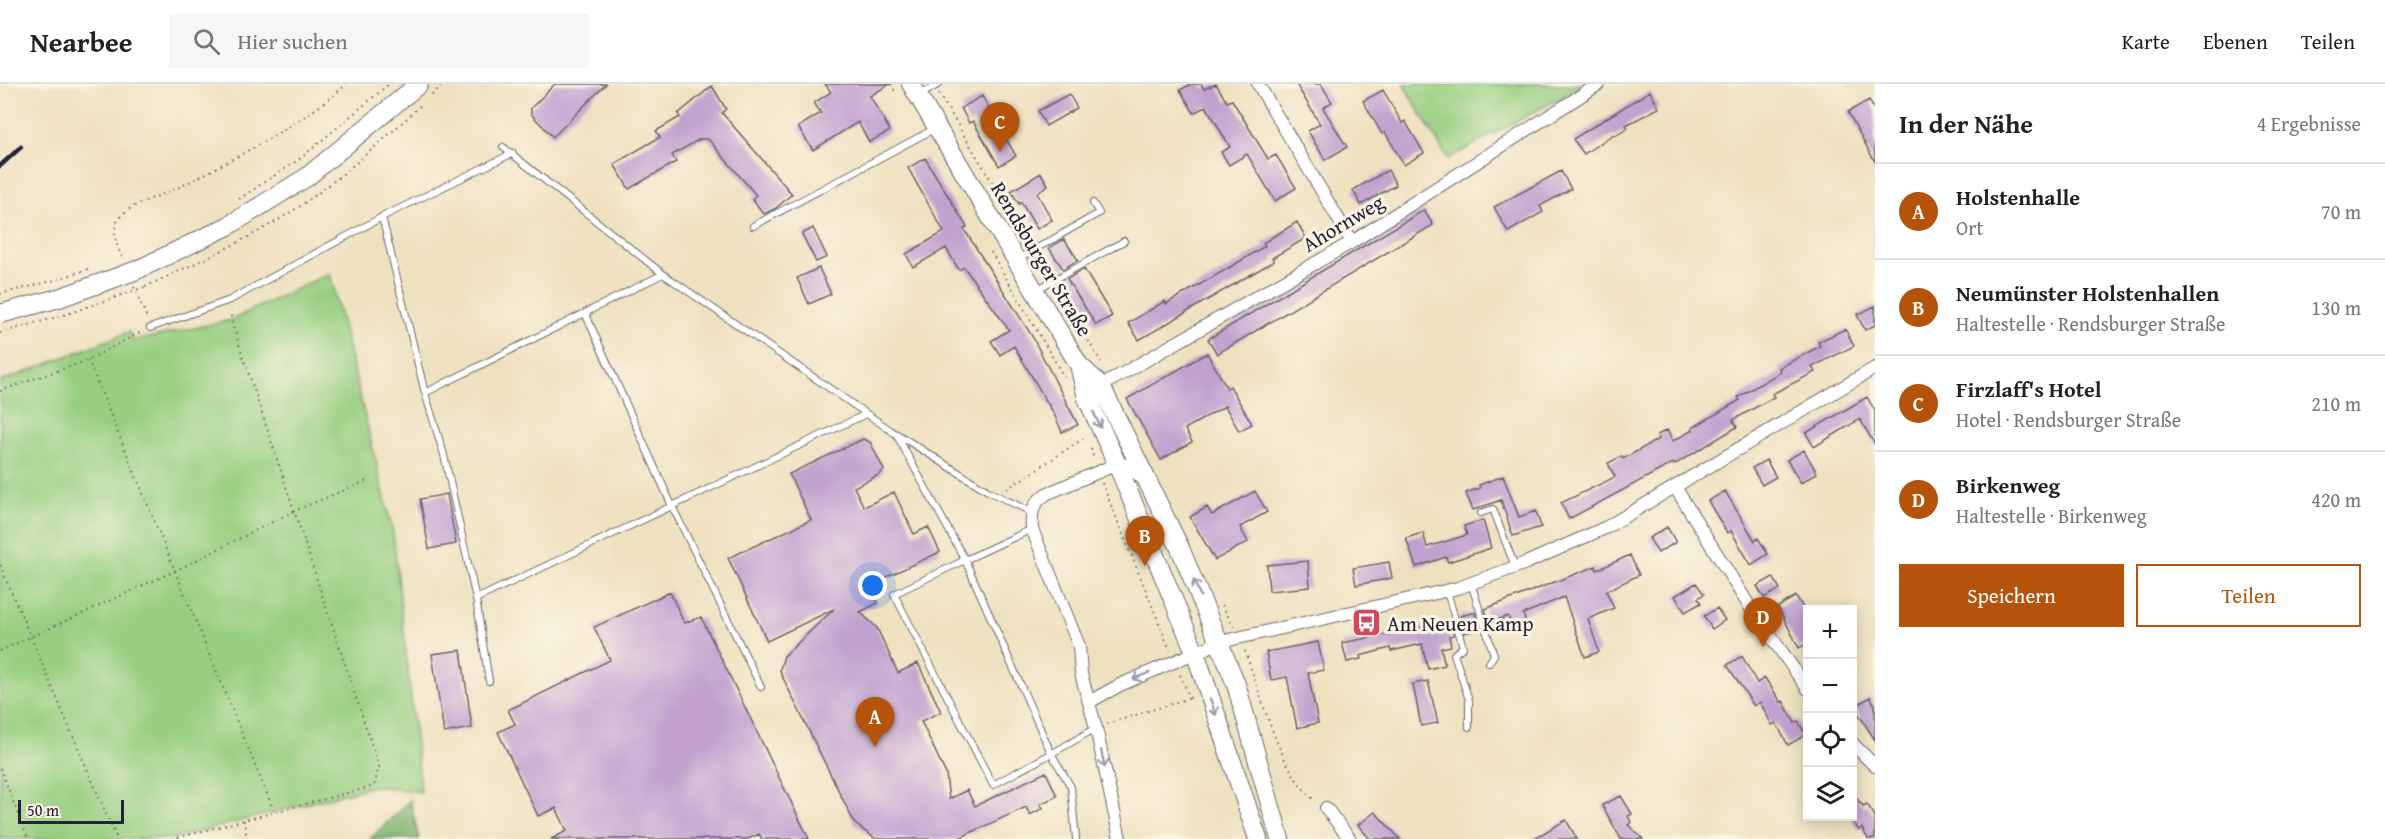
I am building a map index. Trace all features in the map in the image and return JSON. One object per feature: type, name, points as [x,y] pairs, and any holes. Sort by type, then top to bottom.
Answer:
[{"type":"main road","points":[[0,314],[59,298],[228,226],[307,177],[419,84]]},
{"type":"main road","name":"Rendsburger Straße","points":[[910,94],[937,127],[1079,365],[1101,386],[1125,431],[1220,642],[1237,690],[1280,839]]},
{"type":"main road","name":"Rendsburger Straße","points":[[1079,365],[1087,398],[1195,652],[1258,839]]},
{"type":"street","points":[[1258,84],[1352,242]]},
{"type":"street","name":"Ahornweg","points":[[1101,386],[1352,242],[1599,84]]},
{"type":"street","points":[[1089,702],[1120,685],[1220,642],[1447,591],[1515,567],[1607,527],[1875,368]]},
{"type":"street","points":[[1120,839],[1096,728],[1081,674],[1079,646],[1032,529],[1031,512],[1046,494],[1117,464],[1124,450],[1125,431]]},
{"type":"street","name":"Rendsburger Straße","points":[[1117,464],[1127,465],[1151,485]]},
{"type":"street","points":[[1675,487],[1748,604],[1803,682]]},
{"type":"street","points":[[1857,748],[1875,766]]},
{"type":"street","points":[[1326,808],[1350,839]]},
{"type":"lane","points":[[910,94],[939,84]]},
{"type":"lane","points":[[753,226],[937,127]]},
{"type":"lane","points":[[503,147],[663,274],[896,434],[997,495],[1031,512]]},
{"type":"lane","points":[[150,328],[230,300],[382,217],[513,153]]},
{"type":"lane","points":[[1017,260],[1099,213],[1093,203]]},
{"type":"lane","points":[[382,217],[425,393],[444,455],[476,599],[489,681]]},
{"type":"lane","points":[[1035,290],[1124,241]]},
{"type":"lane","points":[[425,393],[663,274]]},
{"type":"lane","points":[[585,313],[673,508],[761,687]]},
{"type":"lane","points":[[476,599],[673,508],[867,414]]},
{"type":"lane","points":[[896,434],[965,560],[1051,753],[1071,787],[1077,839]]},
{"type":"lane","points":[[1481,513],[1493,509],[1515,567]]},
{"type":"lane","points":[[1032,529],[894,594],[993,785],[1096,728]]},
{"type":"lane","points":[[1471,583],[1494,655],[1489,663]]},
{"type":"lane","points":[[1447,591],[1463,647],[1454,654],[1469,700],[1469,727]]},
{"type":"path","points":[[0,391],[88,360],[150,328],[131,268],[115,241],[117,222],[122,215],[182,186],[291,127],[324,104],[347,84]]},
{"type":"path","points":[[236,200],[301,158],[389,84]]},
{"type":"path","points":[[891,84],[910,94]]},
{"type":"path","points":[[987,244],[1067,382]]},
{"type":"path","points":[[119,258],[131,268]]},
{"type":"path","points":[[0,294],[52,281],[97,266]]},
{"type":"path","points":[[172,839],[374,786],[379,768],[231,320],[230,300]]},
{"type":"path","points":[[88,360],[177,570],[274,811]]},
{"type":"path","points":[[997,495],[1089,434],[1097,471],[1175,662]]},
{"type":"path","points":[[0,651],[177,570],[294,511],[369,480]]},
{"type":"path","points":[[0,565],[117,839]]},
{"type":"path","points":[[1255,679],[1287,768],[1306,794],[1326,808]]},
{"type":"path","points":[[1096,728],[1190,698]]},
{"type":"path","points":[[0,768],[28,839]]},
{"type":"path","points":[[244,820],[247,839]]},
{"type":"green space","points":[[1403,84],[1585,84],[1448,159]]},
{"type":"green space","points":[[330,273],[393,532],[421,792],[374,786],[172,839],[0,839],[0,382],[129,332],[134,341],[231,320]]},
{"type":"green space","points":[[410,800],[419,839],[370,839]]},
{"type":"building","points":[[555,84],[606,84],[553,137],[531,114],[531,108]]},
{"type":"building","points":[[825,84],[890,84],[870,96],[890,131],[869,142],[858,122],[813,150],[798,127],[821,113],[814,103],[831,92]]},
{"type":"building","points":[[1191,84],[1201,84],[1204,89],[1216,84],[1227,102],[1232,100],[1268,159],[1276,155],[1296,188],[1275,201],[1247,154],[1229,165],[1221,152],[1230,147],[1206,106],[1194,113],[1180,90]]},
{"type":"building","points":[[1296,84],[1321,84],[1332,102],[1323,108],[1347,147],[1325,160],[1308,131],[1320,124]]},
{"type":"building","points":[[712,86],[726,109],[722,113],[792,194],[776,208],[764,214],[752,199],[756,195],[708,139],[700,139],[672,155],[676,162],[629,189],[614,164],[660,137],[656,131],[680,117],[678,114]]},
{"type":"building","points":[[1383,90],[1402,123],[1405,121],[1424,153],[1404,165],[1385,132],[1382,134],[1363,101]]},
{"type":"building","points":[[1650,91],[1659,108],[1626,125],[1628,128],[1615,136],[1614,134],[1584,154],[1573,139]]},
{"type":"building","points":[[1069,94],[1077,108],[1046,126],[1038,111]]},
{"type":"building","points":[[982,96],[1016,156],[999,166],[973,121],[969,123],[961,108]]},
{"type":"building","points":[[1869,100],[1875,111],[1875,162],[1848,112]]},
{"type":"building","points":[[925,158],[967,227],[964,229],[1032,336],[1078,425],[1062,432],[1014,346],[1000,355],[991,341],[1009,330],[964,267],[959,270],[946,248],[913,267],[906,254],[944,232],[908,168]]},
{"type":"building","points":[[1388,170],[1396,185],[1361,205],[1353,190]]},
{"type":"building","points":[[1561,171],[1571,189],[1540,206],[1543,212],[1508,232],[1494,207]]},
{"type":"building","points":[[1041,173],[1048,185],[1037,193],[1052,220],[1037,229],[1021,202],[1019,204],[1011,191]]},
{"type":"building","points":[[1424,210],[1433,225],[1217,354],[1208,339]]},
{"type":"building","points":[[1297,222],[1306,238],[1272,258],[1274,261],[1139,340],[1128,323],[1232,266],[1265,246],[1263,243]]},
{"type":"building","points":[[813,228],[827,257],[816,262],[802,234]]},
{"type":"building","points":[[1064,239],[1078,260],[1063,269],[1049,248]]},
{"type":"building","points":[[819,268],[831,294],[809,304],[797,278]]},
{"type":"building","points":[[1084,269],[1112,316],[1096,325],[1067,279]]},
{"type":"building","points":[[1875,306],[1875,325],[1865,330],[1857,315]]},
{"type":"building","points":[[1845,329],[1854,346],[1812,367],[1815,372],[1772,394],[1774,397],[1733,420],[1737,427],[1674,465],[1673,463],[1569,519],[1561,503],[1615,477],[1608,463],[1622,456],[1623,459],[1659,439],[1657,435],[1667,430],[1673,441],[1693,430],[1692,428],[1740,400],[1738,397],[1781,372],[1779,368],[1820,346],[1818,342]]},
{"type":"building","points":[[1207,353],[1227,388],[1230,386],[1252,424],[1239,431],[1225,406],[1185,429],[1192,442],[1161,460],[1127,399]]},
{"type":"building","points":[[1867,397],[1875,411],[1875,445],[1860,419],[1814,447],[1806,433]]},
{"type":"building","points":[[863,439],[870,442],[884,470],[879,475],[854,487],[864,507],[894,492],[914,534],[928,527],[940,552],[869,585],[878,603],[860,612],[877,628],[898,673],[918,663],[941,712],[921,721],[946,774],[949,799],[967,790],[975,806],[1046,772],[1057,796],[1040,804],[1043,808],[1030,815],[1026,807],[957,839],[876,839],[855,824],[780,669],[784,656],[834,609],[767,641],[728,558],[811,520],[789,474]]},
{"type":"building","points":[[1804,450],[1817,473],[1801,483],[1787,460]]},
{"type":"building","points":[[1766,460],[1776,477],[1762,485],[1752,468]]},
{"type":"building","points":[[1503,476],[1519,517],[1536,511],[1541,527],[1513,536],[1501,500],[1473,510],[1466,493],[1480,488],[1479,485]]},
{"type":"building","points":[[1255,491],[1267,512],[1240,527],[1248,542],[1215,560],[1190,517],[1207,507],[1212,515]]},
{"type":"building","points":[[1725,491],[1755,541],[1758,538],[1768,554],[1751,565],[1731,531],[1727,533],[1708,501]]},
{"type":"building","points":[[447,494],[456,544],[429,549],[420,499]]},
{"type":"building","points":[[1483,520],[1491,548],[1448,562],[1446,557],[1416,567],[1406,538],[1423,533],[1427,547],[1467,535],[1464,526]]},
{"type":"building","points":[[1667,527],[1676,542],[1658,553],[1649,538]]},
{"type":"building","points":[[1630,555],[1639,575],[1606,591],[1614,608],[1588,619],[1599,652],[1585,657],[1564,597],[1523,614],[1526,623],[1513,628],[1508,616],[1489,623],[1485,609],[1596,566],[1597,570]]},
{"type":"building","points":[[1308,561],[1310,587],[1269,591],[1267,565]]},
{"type":"building","points":[[1389,562],[1392,578],[1356,585],[1353,568]]},
{"type":"building","points":[[1773,577],[1780,589],[1764,598],[1757,586]]},
{"type":"building","points":[[1696,583],[1704,594],[1698,598],[1701,603],[1685,612],[1675,596]]},
{"type":"building","points":[[670,592],[684,623],[701,617],[809,839],[762,839],[759,834],[748,839],[551,839],[567,831],[556,808],[538,816],[498,732],[515,724],[508,710],[610,660],[594,627]]},
{"type":"building","points":[[1796,596],[1803,608],[1803,646],[1799,648],[1778,607]]},
{"type":"building","points":[[1717,608],[1725,620],[1712,629],[1704,616]]},
{"type":"building","points":[[1475,613],[1479,626],[1476,630],[1464,633],[1460,616]]},
{"type":"building","points":[[1450,622],[1454,635],[1449,636],[1451,646],[1441,648],[1445,665],[1428,669],[1422,644],[1391,651],[1390,648],[1347,662],[1342,643]]},
{"type":"building","points":[[1318,642],[1324,670],[1308,673],[1318,723],[1297,728],[1287,677],[1271,680],[1266,652]]},
{"type":"building","points":[[461,650],[472,728],[444,733],[432,654]]},
{"type":"building","points":[[1742,656],[1757,683],[1765,678],[1781,702],[1783,701],[1795,723],[1798,721],[1803,730],[1803,737],[1788,745],[1776,723],[1772,725],[1760,702],[1754,706],[1727,665]]},
{"type":"building","points":[[1428,681],[1438,723],[1421,726],[1413,684]]},
{"type":"building","points":[[1870,697],[1875,705],[1875,740],[1857,712],[1857,705]]},
{"type":"building","points":[[1621,796],[1632,814],[1628,816],[1631,822],[1628,825],[1643,839],[1621,839],[1602,805]]},
{"type":"building","points":[[1857,798],[1863,806],[1867,804],[1875,816],[1875,839],[1868,839],[1862,828],[1859,830],[1852,821],[1857,821]]},
{"type":"building","points":[[1375,812],[1400,839],[1370,839],[1358,825]]},
{"type":"building","points":[[1566,820],[1577,839],[1533,839]]},
{"type":"railway","points":[[0,166],[21,147]]},
{"type":"place","name":"Firzlaff's Hotel","points":[[1000,152]]},
{"type":"place","name":"Neumünster Holstenhallen","points":[[1145,566]]},
{"type":"place","name":"Am Neuen Kamp","points":[[1366,623]]},
{"type":"place","name":"Birkenweg","points":[[1763,647]]},
{"type":"place","name":"Holstenhalle","points":[[875,747]]}]
